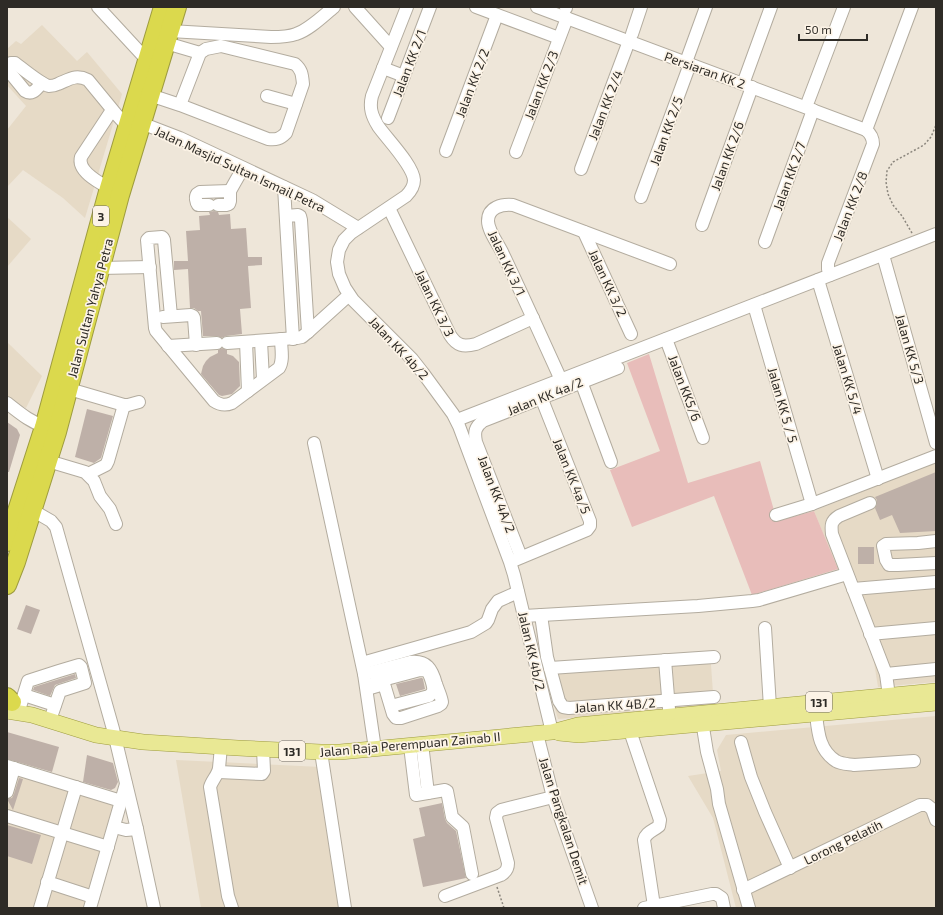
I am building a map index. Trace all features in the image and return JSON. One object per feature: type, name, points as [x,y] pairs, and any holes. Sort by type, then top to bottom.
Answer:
[{"type":"highway","name":"Jalan Sultan Yahya Petra","points":[[7,542],[10,520],[69,389],[120,195],[147,60],[163,7]]},
{"type":"highway","name":"Jalan Sultan Yahya Petra","points":[[7,586],[48,461],[50,430],[109,188],[134,124],[150,96],[177,7]]},
{"type":"main road","name":"Jalan Raja Perempuan Zainab II","points":[[552,732],[578,735],[630,731],[770,707],[936,691]]},
{"type":"main road","name":"Jalan Raja Perempuan Zainab II","points":[[14,705],[50,720],[96,734],[143,742],[340,752],[537,734],[552,732],[578,725],[670,716],[698,719],[816,714],[936,703]]},
{"type":"street","points":[[98,7],[147,60]]},
{"type":"street","points":[[168,37],[285,37],[296,34],[307,28],[334,7]]},
{"type":"street","points":[[355,7],[391,47]]},
{"type":"street","name":"Jalan KK 4b/2","points":[[407,7],[370,103],[374,120],[408,164],[412,172],[414,181],[412,190],[389,208],[351,233],[344,240],[339,250],[337,262],[339,274],[349,295],[412,359],[458,423],[516,560],[518,592],[552,732]]},
{"type":"street","name":"Jalan KK 2/1","points":[[388,118],[430,7]]},
{"type":"street","points":[[476,7],[494,12],[559,38]]},
{"type":"street","name":"Persiaran KK 2","points":[[536,7],[566,11],[688,63],[869,133]]},
{"type":"street","name":"Jalan KK 2/4","points":[[581,169],[641,7]]},
{"type":"street","name":"Jalan KK 2/5","points":[[641,197],[706,7]]},
{"type":"street","name":"Jalan KK 2/6","points":[[702,225],[771,7]]},
{"type":"street","name":"Jalan KK 2/7","points":[[765,242],[844,7]]},
{"type":"street","name":"Jalan KK 2/8","points":[[830,275],[828,263],[873,144],[869,133],[912,7]]},
{"type":"street","name":"Jalan KK 2/3","points":[[516,152],[559,38],[566,11]]},
{"type":"street","name":"Jalan KK 2/2","points":[[446,151],[494,12]]},
{"type":"street","points":[[168,37],[200,53]]},
{"type":"street","points":[[150,96],[180,105],[274,140],[281,138],[286,133],[303,84],[300,68],[295,64],[221,46],[206,49],[200,53],[180,105]]},
{"type":"street","points":[[7,66],[11,63],[15,63],[42,83],[49,86],[75,77],[83,77],[88,80],[112,110],[134,124]]},
{"type":"street","points":[[383,68],[404,76]]},
{"type":"street","points":[[7,69],[25,91],[29,93],[33,93],[42,83]]},
{"type":"street","points":[[267,96],[296,104]]},
{"type":"street","points":[[109,188],[94,180],[81,166],[80,162],[81,157],[112,110]]},
{"type":"street","name":"Jalan Masjid Sultan Ismail Petra","points":[[134,124],[180,138],[288,188],[312,200],[358,228]]},
{"type":"street","points":[[230,191],[200,192],[196,196],[196,203],[200,206],[229,204],[230,191],[243,168]]},
{"type":"street","points":[[288,188],[294,339]]},
{"type":"street","name":"Jalan KK 3/1","points":[[561,380],[490,228],[488,222],[489,215],[492,210],[498,206],[506,204],[513,205],[670,264]]},
{"type":"street","name":"Jalan KK 3/3","points":[[389,208],[454,342],[460,345],[468,346],[476,344],[533,318]]},
{"type":"street","points":[[289,215],[298,215],[300,216],[301,220],[308,332]]},
{"type":"street","name":"Jalan KK 3/2","points":[[584,232],[631,334]]},
{"type":"street","points":[[458,423],[539,393],[561,380],[579,378],[666,339],[936,234]]},
{"type":"street","points":[[171,316],[164,240],[163,237],[150,238],[148,239],[156,331],[216,403],[223,405],[236,401],[279,368],[282,360],[281,339]]},
{"type":"street","name":"Jalan KK 5/3","points":[[883,255],[936,443]]},
{"type":"street","points":[[100,268],[150,267]]},
{"type":"street","name":"Jalan KK 5/4","points":[[818,280],[878,479]]},
{"type":"street","points":[[168,346],[294,339],[302,337],[349,295]]},
{"type":"street","name":"Jalan KK 5 / 5","points":[[754,305],[812,504]]},
{"type":"street","points":[[154,317],[193,316],[196,345]]},
{"type":"street","name":"Jalan KK5/6","points":[[666,339],[703,438]]},
{"type":"street","points":[[261,341],[263,379]]},
{"type":"street","points":[[246,342],[248,391]]},
{"type":"street","name":"Jalan KK 4a/2","points":[[475,430],[478,424],[483,421],[539,393],[579,378],[618,368]]},
{"type":"street","points":[[579,378],[611,462]]},
{"type":"street","points":[[69,389],[124,405],[139,402]]},
{"type":"street","name":"Jalan KK 4a/5","points":[[516,560],[587,530],[591,524],[539,393]]},
{"type":"street","points":[[7,403],[35,424],[50,430]]},
{"type":"street","points":[[88,474],[107,463],[124,405]]},
{"type":"street","points":[[458,423],[475,430]]},
{"type":"street","name":"Jalan KK 4A/2","points":[[475,430],[476,442],[516,560]]},
{"type":"street","points":[[314,443],[365,678],[375,749]]},
{"type":"street","points":[[776,515],[812,504],[936,456]]},
{"type":"street","points":[[48,461],[82,470],[88,474],[94,481],[100,496],[110,509],[116,524]]},
{"type":"street","points":[[870,503],[839,516],[832,522],[831,528],[847,574],[886,674],[889,696]]},
{"type":"street","points":[[32,510],[51,520],[56,527],[94,656],[116,738],[154,908]]},
{"type":"street","points":[[853,589],[932,582],[931,564],[889,565],[886,560],[883,546],[886,544],[936,542]]},
{"type":"street","points":[[524,616],[698,606],[759,600],[847,574]]},
{"type":"street","points":[[365,678],[471,632],[486,623],[492,609],[498,601],[518,592]]},
{"type":"street","name":"Jalan KK 4B/2","points":[[540,616],[547,657],[559,701],[563,707],[714,697]]},
{"type":"street","points":[[764,628],[770,707]]},
{"type":"street","points":[[870,634],[936,628]]},
{"type":"street","points":[[59,671],[67,665],[94,656]]},
{"type":"street","points":[[550,668],[714,657]]},
{"type":"street","points":[[665,660],[670,716]]},
{"type":"street","points":[[416,661],[426,665],[430,668],[433,674],[442,702],[438,706],[399,718],[394,717],[382,677],[410,662],[416,661]]},
{"type":"street","points":[[14,705],[30,680],[79,665],[81,667],[85,682],[60,692],[50,720]]},
{"type":"street","points":[[365,678],[382,677],[420,670],[426,671],[429,674],[434,690],[432,694],[391,706]]},
{"type":"street","points":[[886,674],[936,670]]},
{"type":"street","points":[[14,705],[55,705]]},
{"type":"street","points":[[816,714],[818,734],[821,744],[827,753],[837,761],[854,765],[914,761]]},
{"type":"street","points":[[698,719],[719,804],[749,908]]},
{"type":"street","name":"Jalan KK 4B/2","points":[[630,731],[660,820],[659,826],[648,833],[644,840],[649,907]]},
{"type":"street","name":"Jalan Pangkalan Demit","points":[[537,734],[553,797],[592,908]]},
{"type":"street","points":[[741,742],[752,778],[765,812],[790,868]]},
{"type":"street","points":[[416,745],[428,793]]},
{"type":"street","points":[[416,745],[416,795],[444,790],[447,791],[452,817],[463,827],[472,874]]},
{"type":"street","points":[[221,747],[219,772],[210,786],[228,896],[232,908]]},
{"type":"street","points":[[219,772],[262,774],[264,771],[263,749]]},
{"type":"street","points":[[321,752],[345,908]]},
{"type":"street","points":[[7,792],[11,767],[121,801]]},
{"type":"street","points":[[47,882],[91,902],[126,783]]},
{"type":"street","points":[[40,908],[76,787]]},
{"type":"street","points":[[445,896],[494,877],[507,870],[508,863],[496,818],[497,813],[501,810],[553,797]]},
{"type":"street","name":"Lorong Pelatih","points":[[744,890],[920,805],[927,805],[932,810],[936,820]]},
{"type":"street","points":[[7,816],[108,848]]},
{"type":"street","points":[[114,827],[126,830],[137,828]]},
{"type":"street","points":[[649,907],[716,894],[722,898],[724,908]]},
{"type":"path","points":[[917,242],[902,216],[893,205],[888,194],[886,182],[887,171],[893,162],[924,145],[931,137],[936,125]]},
{"type":"path","points":[[494,877],[504,908]]},
{"type":"shaded area","points":[[42,25],[77,61],[87,52],[122,94],[85,218],[63,198],[23,170],[7,187],[7,130],[26,106],[7,85],[7,49],[16,41],[21,44]]},
{"type":"shaded area","points":[[7,217],[31,239],[7,267]]},
{"type":"shaded area","points":[[7,342],[42,376],[26,408],[17,404],[7,396]]},
{"type":"shaded area","points":[[649,354],[688,483],[760,461],[777,521],[814,511],[838,569],[752,595],[714,496],[632,527],[610,470],[660,451],[627,363]]},
{"type":"shaded area","points":[[936,462],[936,682],[878,687],[873,656],[814,511]]},
{"type":"shaded area","points":[[710,651],[714,707],[558,719],[542,664]]},
{"type":"shaded area","points":[[936,716],[936,908],[736,908],[713,818],[688,776],[721,771],[717,750],[726,735]]},
{"type":"shaded area","points":[[176,760],[321,767],[342,908],[201,908]]},
{"type":"shaded area","points":[[7,770],[115,803],[84,908],[7,908]]},
{"type":"building","points":[[209,212],[218,212],[219,215],[230,214],[231,229],[246,228],[248,257],[262,257],[262,265],[248,266],[251,308],[240,309],[242,334],[222,338],[217,336],[203,336],[201,311],[190,308],[188,269],[174,270],[174,261],[188,261],[186,231],[200,230],[199,216],[210,215]]},
{"type":"building","points":[[222,348],[227,350],[227,354],[233,356],[239,362],[240,386],[232,394],[222,396],[219,395],[201,374],[206,361],[218,353],[218,350]]},
{"type":"building","points":[[87,409],[113,416],[101,458],[94,463],[75,457]]},
{"type":"building","points":[[7,422],[17,429],[20,435],[9,472],[7,472]]},
{"type":"building","points":[[936,472],[936,531],[900,533],[892,515],[880,520],[875,508],[877,500],[875,497]]},
{"type":"building","points":[[858,547],[874,547],[874,564],[858,564]]},
{"type":"building","points":[[26,605],[40,610],[31,634],[17,629]]},
{"type":"building","points":[[75,674],[76,678],[55,685],[50,696],[33,690],[34,687]]},
{"type":"building","points":[[422,678],[425,689],[400,696],[396,684]]},
{"type":"building","points":[[7,732],[59,747],[52,772],[7,759]]},
{"type":"building","points":[[87,755],[113,763],[118,782],[115,788],[111,790],[83,782]]},
{"type":"building","points":[[19,778],[23,779],[13,810],[7,799],[12,798]]},
{"type":"building","points":[[442,803],[447,823],[456,831],[466,878],[423,887],[413,839],[425,836],[419,808]]},
{"type":"building","points":[[7,825],[41,835],[32,864],[7,856]]}]
